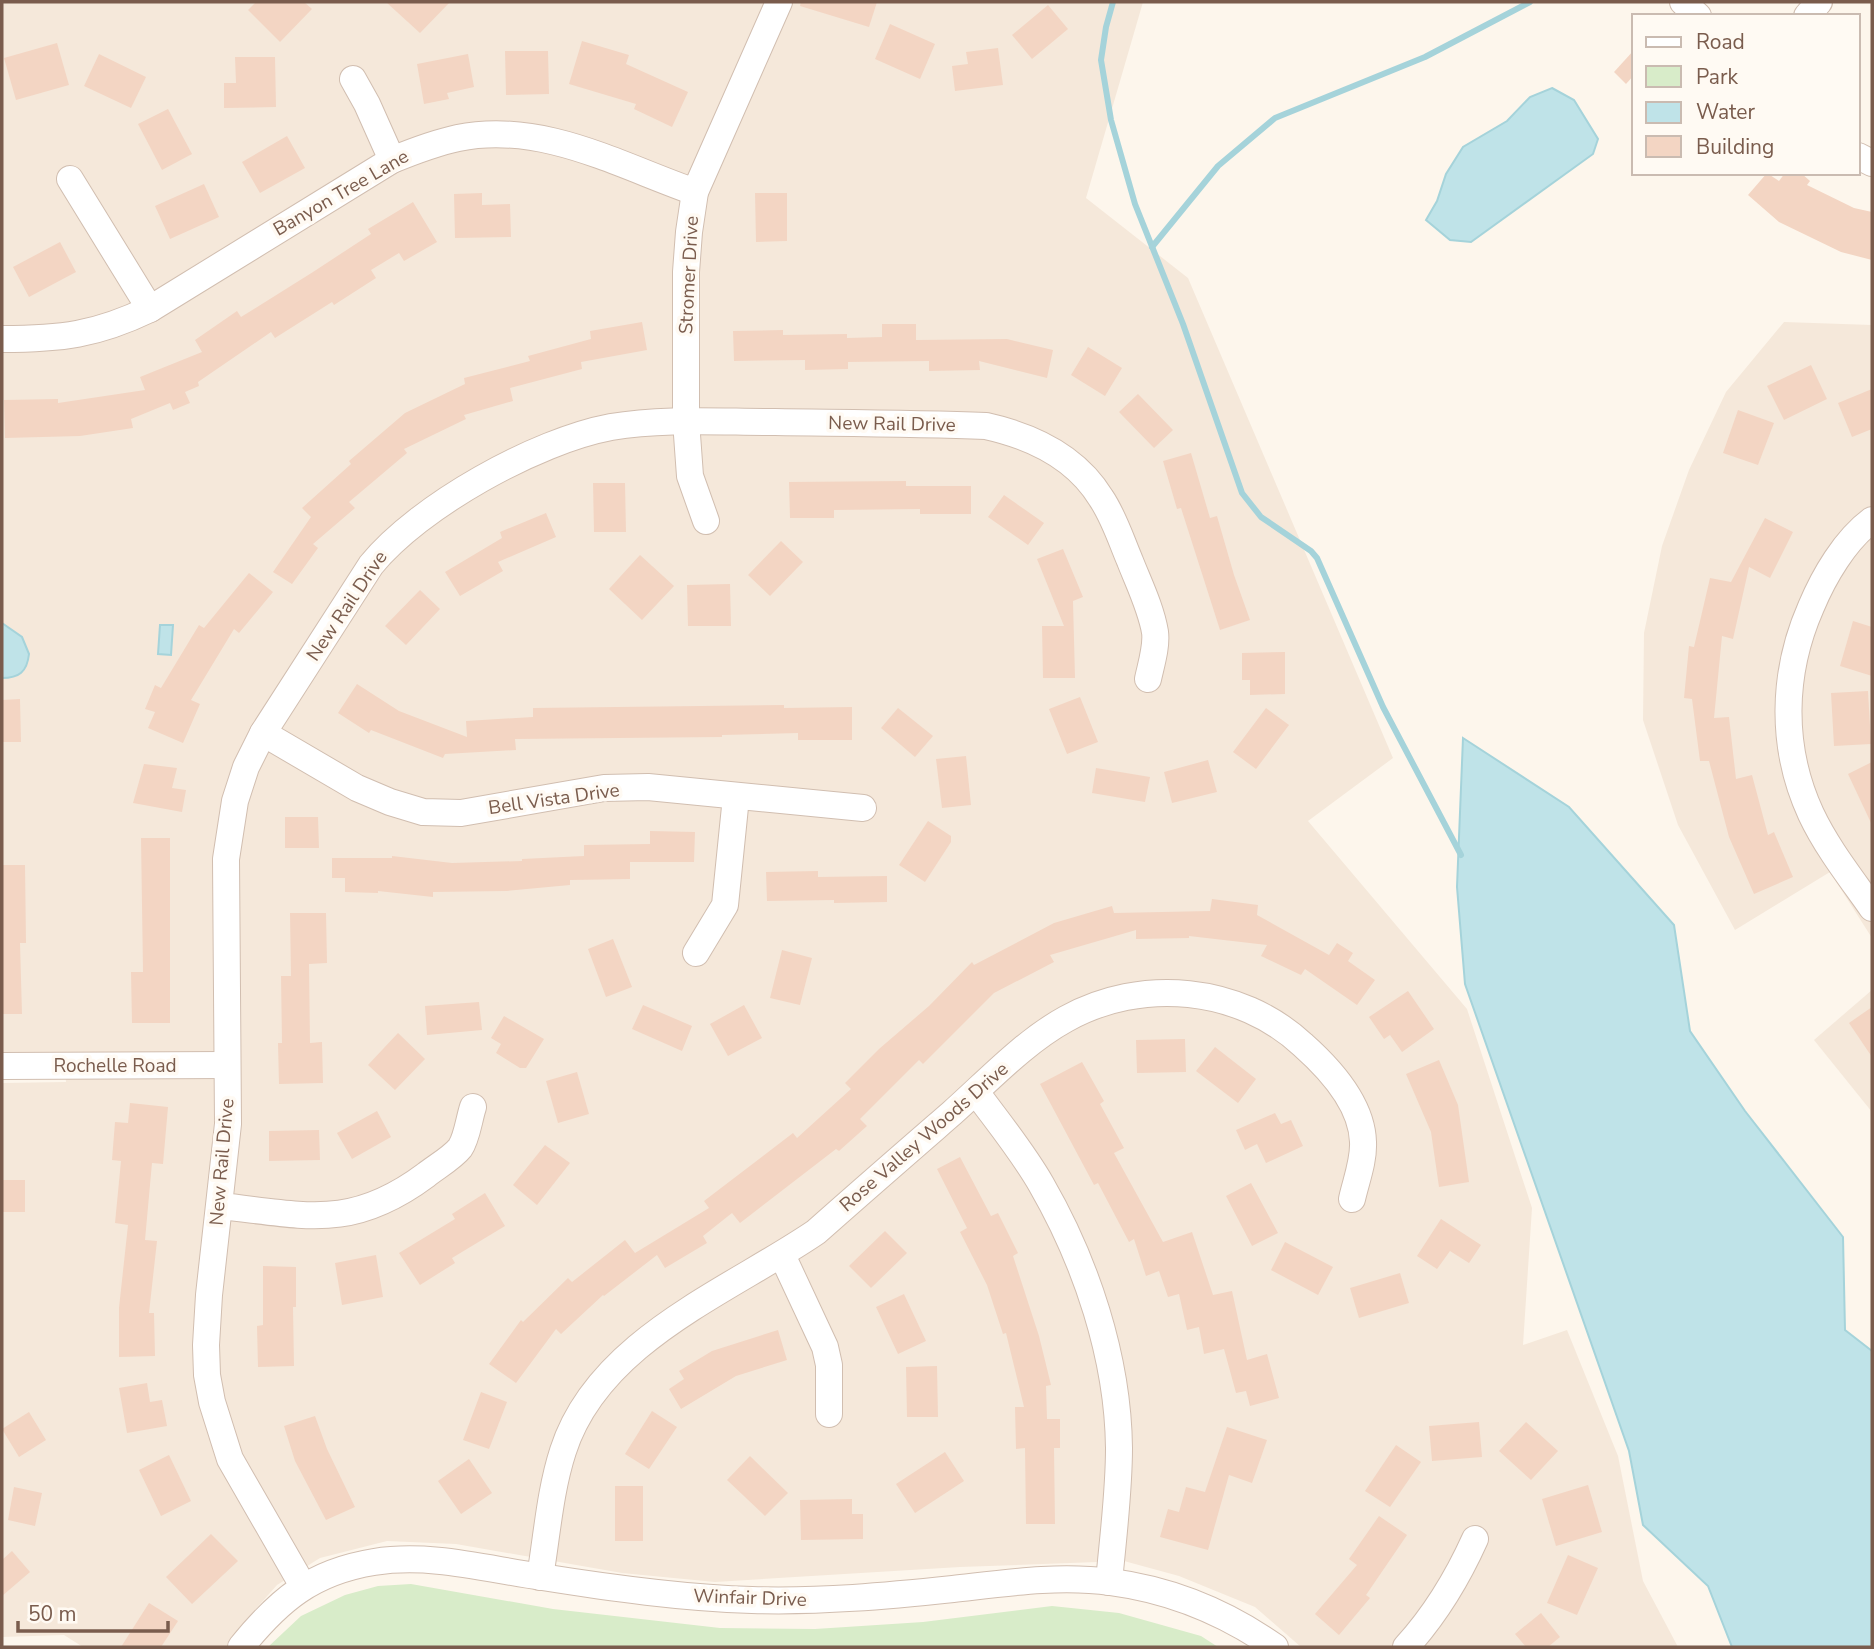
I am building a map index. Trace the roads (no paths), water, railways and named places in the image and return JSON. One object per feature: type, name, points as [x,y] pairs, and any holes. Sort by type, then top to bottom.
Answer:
[{"type":"street","name":"Stromer Drive","points":[[706,522],[691,476],[686,421],[686,272],[695,192],[779,2]]},
{"type":"street","points":[[1683,2],[1696,14]]},
{"type":"street","points":[[353,79],[368,104],[392,160]]},
{"type":"street","name":"Banyon Tree Lane","points":[[2,339],[45,339],[85,334],[125,321],[150,309],[392,160],[428,145],[461,137],[525,136],[583,149],[695,192]]},
{"type":"street","points":[[70,178],[150,309]]},
{"type":"street","name":"New Rail Drive","points":[[303,1586],[230,1459],[212,1402],[207,1376],[205,1345],[228,1124],[226,859],[235,801],[263,733],[371,565],[386,547],[443,502],[485,478],[531,454],[570,438],[610,428],[686,421],[986,426],[1024,436],[1040,444],[1070,463],[1101,496],[1142,593],[1155,634],[1149,679]]},
{"type":"street","points":[[1872,520],[1850,541],[1835,564],[1817,593],[1801,630],[1790,673],[1788,724],[1795,770],[1811,814],[1872,908]]},
{"type":"street","name":"Bell Vista Drive","points":[[263,733],[356,788],[423,812],[461,813],[604,788],[648,787],[863,808]]},
{"type":"street","points":[[696,953],[725,905],[736,797]]},
{"type":"street","name":"Rose Valley Woods Drive","points":[[540,1577],[557,1473],[564,1449],[583,1409],[625,1356],[646,1339],[816,1232],[1045,1032],[1066,1018],[1106,1001],[1153,993],[1219,998],[1243,1006],[1280,1026],[1332,1073],[1361,1126],[1363,1142],[1352,1199]]},
{"type":"street","name":"Rochelle Road","points":[[2,1066],[227,1065]]},
{"type":"street","points":[[976,1092],[1022,1155],[1056,1212],[1074,1251],[1098,1319],[1111,1371],[1119,1447],[1109,1582]]},
{"type":"street","points":[[220,1206],[314,1216],[365,1210],[416,1182],[461,1147],[473,1107]]},
{"type":"street","points":[[782,1255],[825,1347],[829,1365],[829,1414]]},
{"type":"street","points":[[1406,1647],[1436,1612],[1475,1539]]},
{"type":"street","name":"Winfair Drive","points":[[241,1647],[284,1599],[303,1586],[342,1570],[373,1562],[426,1559],[669,1595],[756,1601],[877,1597],[1040,1580],[1109,1582],[1170,1593],[1189,1600],[1228,1617],[1275,1647]]},
{"type":"water","points":[[1552,88],[1574,100],[1598,139],[1593,154],[1471,242],[1450,240],[1426,220],[1437,201],[1446,174],[1463,147],[1507,121],[1530,97]]},
{"type":"water","points":[[2,623],[22,637],[29,654],[24,670],[8,678],[2,678]]},
{"type":"water","points":[[160,625],[173,625],[171,655],[158,654]]},
{"type":"water","points":[[1463,738],[1569,807],[1674,925],[1690,1031],[1745,1111],[1843,1237],[1845,1330],[1872,1351],[1872,1647],[1732,1647],[1708,1586],[1643,1525],[1629,1451],[1465,984],[1457,887]]},
{"type":"waterway","points":[[1113,2],[1101,60],[1111,120],[1135,204],[1183,324],[1242,493],[1261,517],[1311,551],[1317,558],[1383,707],[1461,855]]},
{"type":"waterway","points":[[1152,247],[1218,166],[1275,118],[1425,57],[1530,2]]}]
